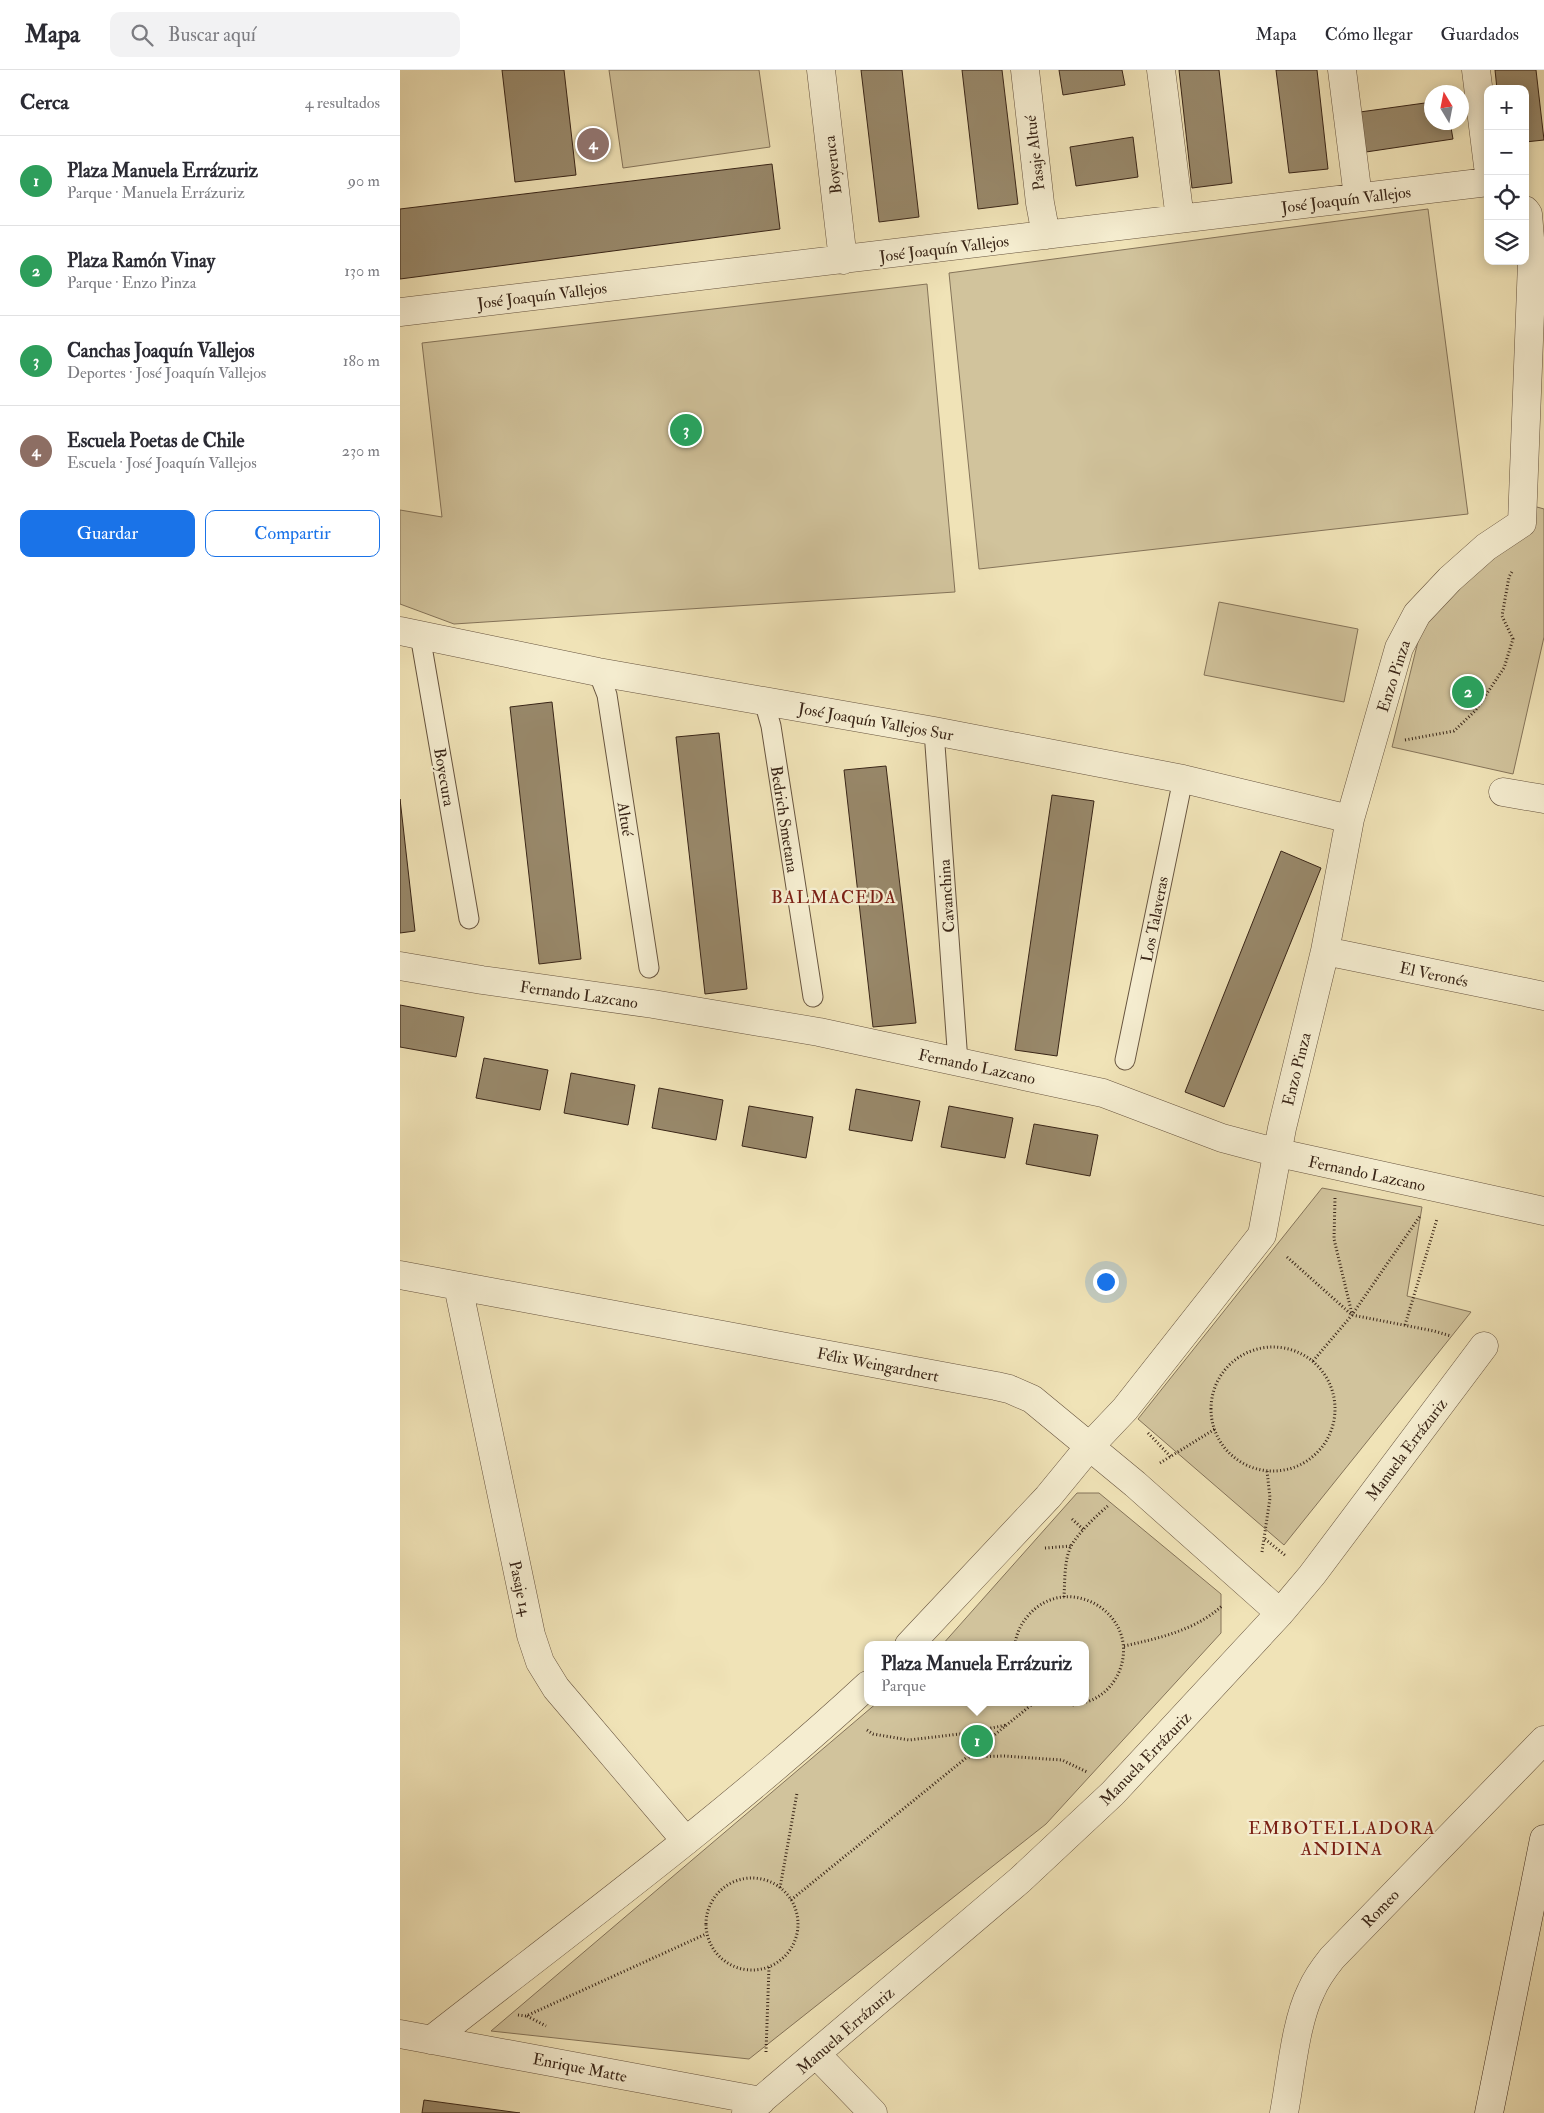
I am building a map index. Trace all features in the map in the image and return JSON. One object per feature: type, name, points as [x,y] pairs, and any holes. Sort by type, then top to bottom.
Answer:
[{"type":"street","name":"Boyeruca","points":[[821,70],[843,260]]},
{"type":"street","name":"Pasaje Altué","points":[[1025,70],[1040,203],[1046,235]]},
{"type":"street","points":[[1161,70],[1180,219]]},
{"type":"street","points":[[1342,70],[1358,197]]},
{"type":"street","points":[[1476,70],[1484,134]]},
{"type":"street","name":"José Joaquín Vallejos","points":[[400,312],[1484,182]]},
{"type":"street","points":[[1522,523],[1532,262],[1528,220]]},
{"type":"street","name":"Enzo Pinza","points":[[1279,1153],[1282,1128],[1325,951],[1350,819],[1399,648],[1417,614],[1450,579],[1486,547],[1522,523]]},
{"type":"street","name":"José Joaquín Vallejos Sur","points":[[410,633],[598,672],[934,731],[1182,779],[1350,819]]},
{"type":"street","points":[[1503,792],[1544,800]]},
{"type":"street","name":"El Veronés","points":[[1325,951],[1544,996]]},
{"type":"street","name":"Fernando Lazcano","points":[[400,966],[482,980],[653,1004],[819,1032],[1103,1092],[1222,1138],[1347,1170],[1544,1212]]},
{"type":"street","points":[[913,1641],[1042,1504],[1089,1447],[1125,1409],[1262,1235],[1279,1153]]},
{"type":"street","name":"Félix Weingardnert","points":[[400,1275],[1009,1389],[1032,1399],[1135,1484],[1280,1613]]},
{"type":"street","name":"Pasaje 14","points":[[458,1286],[537,1656],[556,1688],[686,1841]]},
{"type":"street","name":"Manuela Errázuriz","points":[[754,2107],[1020,1880],[1113,1793],[1280,1613],[1318,1567],[1481,1350]]},
{"type":"street","points":[[430,2040],[686,1841],[799,1749],[864,1689]]},
{"type":"street","name":"Romeo","points":[[1284,2113],[1302,2012],[1321,1973],[1332,1958],[1544,1740]]},
{"type":"street","points":[[1489,2113],[1544,1839]]},
{"type":"street","name":"Enrique Matte","points":[[400,2034],[754,2107]]},
{"type":"street","points":[[816,2054],[873,2113]]},
{"type":"lane","name":"Boyecura","points":[[410,633],[469,919]]},
{"type":"lane","name":"Altué","points":[[598,672],[607,695],[649,968]]},
{"type":"lane","name":"Bedrich Smetana","points":[[764,701],[771,726],[813,997]]},
{"type":"lane","name":"Cavanchina","points":[[934,731],[958,1062]]},
{"type":"lane","name":"Los Talaveras","points":[[1125,1060],[1182,779]]},
{"type":"path","points":[[1372,745],[1454,731],[1475,711],[1504,668],[1513,639],[1502,616],[1509,577],[1525,548],[1522,523]]},
{"type":"path","points":[[1347,1170],[1334,1200],[1334,1239],[1352,1315]]},
{"type":"path","points":[[1313,1361],[1352,1315],[1422,1213]]},
{"type":"path","points":[[1405,1325],[1438,1217]]},
{"type":"path","points":[[1262,1235],[1352,1315],[1459,1338],[1481,1350]]},
{"type":"path","points":[[1262,1348],[1280,1348],[1297,1352],[1313,1361],[1325,1374],[1332,1389],[1336,1407],[1334,1424],[1327,1441],[1316,1454],[1301,1465],[1284,1470],[1267,1471],[1250,1467],[1234,1458],[1222,1445],[1218,1437],[1211,1412],[1213,1395],[1220,1378],[1231,1364],[1246,1354],[1262,1348]]},
{"type":"path","points":[[1016,1641],[1022,1623],[1033,1609],[1048,1601],[1064,1596],[1081,1598],[1097,1604],[1110,1614],[1120,1629],[1124,1646],[1122,1663],[1116,1679],[1105,1692],[1089,1700]]},
{"type":"path","points":[[791,1900],[1030,1706]]},
{"type":"path","points":[[861,1726],[873,1734],[909,1740],[968,1733],[1007,1725]]},
{"type":"path","points":[[968,1757],[1004,1756],[1062,1760],[1099,1778],[1113,1793]]},
{"type":"path","points":[[780,1888],[799,1785]]},
{"type":"path","points":[[750,1878],[766,1881],[780,1888],[791,1900],[797,1915],[798,1931],[792,1946],[782,1959],[769,1967],[745,1970],[723,1961],[712,1949],[706,1934],[705,1918],[711,1902],[721,1890],[734,1881],[750,1878]]},
{"type":"path","points":[[471,2008],[526,2016],[706,1934]]},
{"type":"path","points":[[769,1967],[766,2058],[783,2082]]},
{"type":"shaded area","points":[[609,70],[759,70],[770,147],[623,168]]},
{"type":"shaded area","points":[[1428,209],[1468,514],[979,569],[949,273]]},
{"type":"shaded area","points":[[927,284],[955,592],[454,624],[400,604],[400,510],[442,517],[422,343]]},
{"type":"shaded area","points":[[1537,507],[1544,509],[1544,637],[1513,774],[1392,747],[1424,617],[1517,535]]},
{"type":"shaded area","points":[[1219,602],[1358,629],[1344,702],[1204,675]]},
{"type":"shaded area","points":[[1322,1188],[1422,1207],[1407,1296],[1471,1312],[1284,1545],[1138,1419]]},
{"type":"shaded area","points":[[1077,1493],[1099,1493],[1221,1594],[1221,1633],[1046,1824],[749,2059],[491,2031],[873,1706],[1089,1706],[1089,1641],[946,1641]]},
{"type":"building","points":[[502,70],[564,70],[576,175],[515,182]]},
{"type":"building","points":[[861,70],[902,70],[919,217],[879,222]]},
{"type":"building","points":[[962,70],[1002,70],[1018,204],[978,209]]},
{"type":"building","points":[[1059,70],[1122,70],[1125,85],[1063,95]]},
{"type":"building","points":[[1179,70],[1219,70],[1232,183],[1192,188]]},
{"type":"building","points":[[1276,70],[1317,70],[1328,169],[1289,173]]},
{"type":"building","points":[[1495,70],[1536,70],[1544,140],[1529,142],[1529,85],[1497,85]]},
{"type":"building","points":[[1424,103],[1424,130],[1451,130],[1453,139],[1366,152],[1360,112]]},
{"type":"building","points":[[1133,137],[1138,177],[1076,186],[1070,147]]},
{"type":"building","points":[[772,164],[780,229],[400,279],[400,209]]},
{"type":"building","points":[[552,702],[581,959],[539,964],[510,707]]},
{"type":"building","points":[[719,733],[747,989],[705,994],[676,737]]},
{"type":"building","points":[[886,766],[916,1023],[873,1027],[844,770]]},
{"type":"building","points":[[1052,795],[1094,801],[1057,1056],[1015,1050]]},
{"type":"building","points":[[400,799],[415,931],[400,933]]},
{"type":"building","points":[[1281,851],[1321,868],[1224,1107],[1185,1092]]},
{"type":"building","points":[[400,1005],[464,1017],[456,1057],[400,1047]]},
{"type":"building","points":[[484,1058],[548,1070],[540,1110],[476,1098]]},
{"type":"building","points":[[571,1073],[635,1085],[628,1125],[564,1113]]},
{"type":"building","points":[[659,1088],[723,1100],[716,1140],[652,1128]]},
{"type":"building","points":[[856,1089],[920,1101],[912,1141],[849,1130]]},
{"type":"building","points":[[749,1106],[813,1117],[806,1158],[742,1146]]},
{"type":"building","points":[[949,1106],[1013,1118],[1005,1158],[941,1147]]},
{"type":"building","points":[[1034,1124],[1098,1135],[1090,1176],[1026,1164]]},
{"type":"building","points":[[424,2100],[520,2113],[422,2113]]},
{"type":"place","name":"Escuela Poetas de Chile","points":[[593,144]]},
{"type":"place","name":"Canchas Joaquín Vallejos","points":[[686,430]]},
{"type":"place","name":"Plaza Ramón Vinay","points":[[1468,692]]},
{"type":"place","name":"Plaza Manuela Errázuriz","points":[[977,1741]]},
{"type":"district","name":"BALMACEDA","points":[[834,897]]},
{"type":"district","name":"EMBOTELLADORA ANDINA","points":[[1342,1838]]}]
